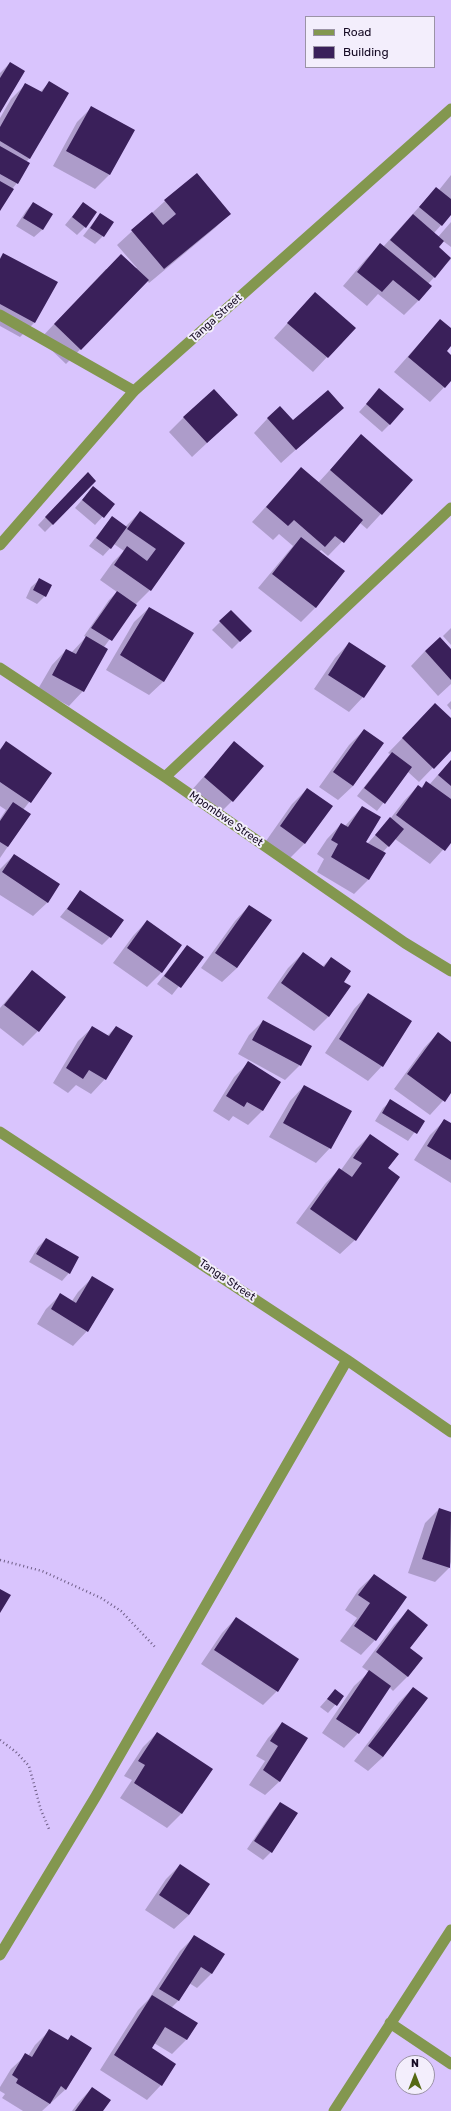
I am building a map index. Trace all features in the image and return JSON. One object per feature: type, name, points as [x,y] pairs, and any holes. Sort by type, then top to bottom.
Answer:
[{"type":"street","name":"Tanga Street","points":[[0,545],[134,391],[451,109]]},
{"type":"street","points":[[0,315],[134,391]]},
{"type":"street","points":[[165,777],[451,508]]},
{"type":"street","name":"Mpombwe Street","points":[[0,668],[165,777],[399,938],[451,971]]},
{"type":"street","name":"Tanga Street","points":[[0,1132],[347,1360],[451,1432]]},
{"type":"street","points":[[0,1955],[64,1850],[347,1360]]},
{"type":"street","points":[[334,2111],[451,1930]]},
{"type":"street","points":[[390,2023],[451,2064]]},
{"type":"path","points":[[0,1560],[42,1572],[101,1598],[121,1611],[171,1665]]},
{"type":"path","points":[[0,1740],[16,1752],[29,1766],[47,1825],[64,1850]]},
{"type":"building","points":[[10,62],[25,71],[0,113],[0,78]]},
{"type":"building","points":[[49,81],[69,93],[30,159],[0,141],[0,127],[25,83],[42,92]]},
{"type":"building","points":[[91,106],[135,130],[110,175],[66,151]]},
{"type":"building","points":[[0,146],[30,163],[18,184],[0,174]]},
{"type":"building","points":[[197,173],[231,214],[164,269],[131,230],[152,212],[163,225],[176,214],[164,200]]},
{"type":"building","points":[[0,181],[14,189],[0,211]]},
{"type":"building","points":[[436,187],[451,199],[451,215],[442,226],[419,207]]},
{"type":"building","points":[[33,202],[53,214],[43,230],[23,218]]},
{"type":"building","points":[[83,202],[97,212],[86,228],[72,217]]},
{"type":"building","points":[[100,213],[114,222],[104,237],[90,228]]},
{"type":"building","points":[[413,214],[444,241],[439,247],[451,258],[435,278],[390,240]]},
{"type":"building","points":[[380,243],[432,286],[419,301],[393,280],[382,292],[357,272]]},
{"type":"building","points":[[3,253],[58,282],[35,323],[0,304],[0,259]]},
{"type":"building","points":[[121,254],[149,280],[81,350],[54,324]]},
{"type":"building","points":[[315,292],[356,328],[328,358],[287,323]]},
{"type":"building","points":[[440,319],[451,328],[451,346],[447,351],[451,355],[451,381],[445,388],[408,357]]},
{"type":"building","points":[[379,388],[404,409],[390,425],[366,404]]},
{"type":"building","points":[[214,389],[238,415],[207,443],[183,417]]},
{"type":"building","points":[[328,390],[344,408],[296,450],[267,418],[280,406],[293,420]]},
{"type":"building","points":[[361,434],[413,480],[382,515],[330,470]]},
{"type":"building","points":[[301,467],[363,520],[344,543],[335,536],[325,547],[294,520],[288,526],[266,507]]},
{"type":"building","points":[[88,472],[96,481],[53,525],[45,517]]},
{"type":"building","points":[[93,486],[115,504],[104,518],[82,500]]},
{"type":"building","points":[[140,511],[185,543],[151,591],[114,565],[127,546],[147,561],[156,549],[127,529]]},
{"type":"building","points":[[112,516],[127,527],[111,549],[96,538]]},
{"type":"building","points":[[301,537],[345,571],[316,608],[272,574]]},
{"type":"building","points":[[39,578],[52,585],[46,597],[33,590]]},
{"type":"building","points":[[117,591],[137,605],[112,641],[91,628]]},
{"type":"building","points":[[149,607],[194,633],[164,682],[120,655]]},
{"type":"building","points":[[231,610],[252,631],[240,642],[219,621]]},
{"type":"building","points":[[86,636],[108,649],[84,692],[52,675],[66,649],[76,654]]},
{"type":"building","points":[[440,637],[451,649],[451,680],[425,651]]},
{"type":"building","points":[[349,642],[386,666],[364,698],[328,675]]},
{"type":"building","points":[[435,703],[451,718],[451,751],[434,769],[402,738]]},
{"type":"building","points":[[364,729],[384,743],[353,786],[333,772]]},
{"type":"building","points":[[6,741],[52,773],[31,803],[0,782],[0,750]]},
{"type":"building","points":[[234,741],[264,766],[233,802],[204,777]]},
{"type":"building","points":[[392,752],[412,767],[385,804],[364,788]]},
{"type":"building","points":[[451,760],[451,786],[438,775]]},
{"type":"building","points":[[426,781],[451,799],[451,843],[445,851],[396,815],[418,785],[422,788]]},
{"type":"building","points":[[307,788],[333,806],[305,844],[280,826]]},
{"type":"building","points":[[13,802],[31,814],[8,847],[0,842],[0,821]]},
{"type":"building","points":[[362,806],[381,817],[366,842],[386,853],[369,880],[331,857],[338,844],[331,840],[341,823],[348,827]]},
{"type":"building","points":[[390,817],[404,829],[389,847],[375,835]]},
{"type":"building","points":[[14,854],[60,884],[48,903],[2,872]]},
{"type":"building","points":[[80,890],[124,920],[111,938],[67,909]]},
{"type":"building","points":[[249,905],[272,920],[237,968],[215,953]]},
{"type":"building","points":[[147,920],[182,945],[162,973],[127,948]]},
{"type":"building","points":[[187,945],[204,957],[181,988],[164,976]]},
{"type":"building","points":[[303,952],[324,967],[331,957],[351,971],[344,982],[351,986],[329,1017],[281,983]]},
{"type":"building","points":[[32,970],[66,997],[39,1032],[4,1005]]},
{"type":"building","points":[[368,993],[412,1021],[383,1067],[339,1039]]},
{"type":"building","points":[[263,1020],[312,1046],[301,1066],[252,1040]]},
{"type":"building","points":[[92,1026],[109,1036],[116,1026],[133,1036],[106,1080],[89,1070],[83,1079],[66,1068]]},
{"type":"building","points":[[438,1032],[451,1042],[451,1093],[445,1102],[407,1074]]},
{"type":"building","points":[[248,1061],[281,1082],[263,1111],[247,1102],[244,1107],[226,1096]]},
{"type":"building","points":[[304,1085],[352,1111],[331,1149],[283,1123]]},
{"type":"building","points":[[390,1099],[425,1121],[417,1134],[382,1113]]},
{"type":"building","points":[[444,1119],[451,1123],[451,1160],[427,1146]]},
{"type":"building","points":[[370,1134],[399,1154],[388,1168],[400,1177],[356,1241],[310,1209],[339,1168],[352,1177],[362,1163],[353,1158]]},
{"type":"building","points":[[46,1238],[79,1257],[70,1274],[36,1254]]},
{"type":"building","points":[[92,1276],[114,1289],[88,1332],[51,1309],[60,1293],[76,1303]]},
{"type":"building","points":[[439,1508],[451,1512],[450,1568],[422,1559]]},
{"type":"building","points":[[374,1574],[407,1597],[376,1641],[354,1626],[370,1603],[358,1595]]},
{"type":"building","points":[[0,1589],[11,1595],[0,1613]]},
{"type":"building","points":[[408,1609],[428,1625],[410,1648],[423,1658],[408,1677],[376,1652]]},
{"type":"building","points":[[236,1617],[299,1659],[278,1692],[214,1650]]},
{"type":"building","points":[[369,1670],[391,1686],[359,1734],[336,1719]]},
{"type":"building","points":[[413,1687],[428,1698],[383,1757],[368,1746]]},
{"type":"building","points":[[335,1689],[344,1696],[337,1706],[327,1699]]},
{"type":"building","points":[[282,1722],[308,1738],[280,1782],[263,1770],[278,1746],[270,1741]]},
{"type":"building","points":[[157,1732],[213,1769],[182,1814],[134,1783],[145,1765],[138,1761]]},
{"type":"building","points":[[280,1802],[298,1813],[272,1853],[254,1841]]},
{"type":"building","points":[[180,1864],[210,1884],[189,1915],[159,1895]]},
{"type":"building","points":[[194,1935],[225,1954],[212,1974],[201,1967],[179,2001],[159,1989]]},
{"type":"building","points":[[152,1995],[198,2023],[187,2040],[165,2027],[152,2048],[176,2064],[162,2086],[114,2055]]},
{"type":"building","points":[[49,2029],[68,2040],[71,2035],[92,2048],[66,2090],[61,2086],[50,2104],[16,2083],[18,2079],[12,2075],[25,2053],[32,2057]]},
{"type":"building","points":[[92,2087],[111,2100],[103,2111],[75,2111]]}]
